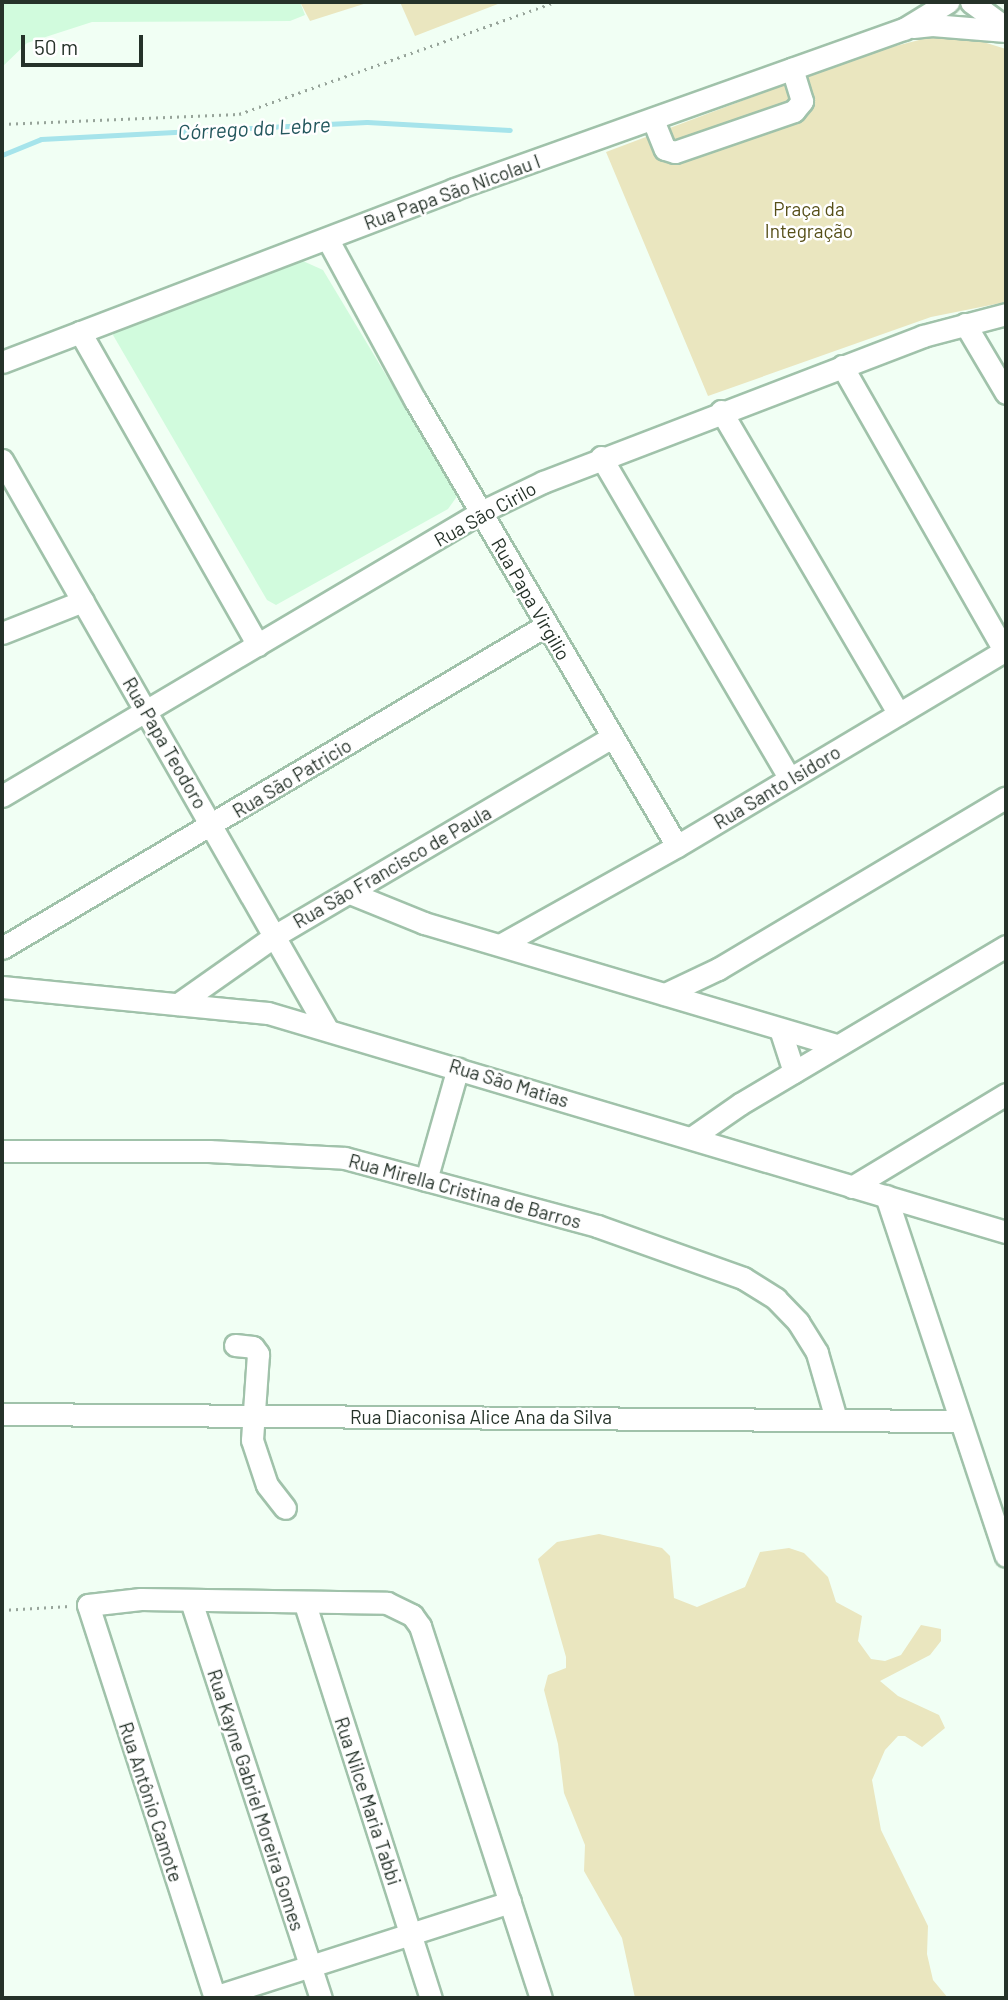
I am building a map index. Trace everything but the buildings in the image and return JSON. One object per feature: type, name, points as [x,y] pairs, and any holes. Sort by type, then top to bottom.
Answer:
[{"type":"street","points":[[904,29],[948,2]]},
{"type":"street","points":[[971,2],[1006,29]]},
{"type":"street","points":[[904,29],[932,24],[1006,29]]},
{"type":"street","name":"Rua Papa São Nicolau I","points":[[2,362],[328,240],[454,189],[904,29]]},
{"type":"street","points":[[653,120],[665,149],[675,152],[794,111],[802,101],[792,69]]},
{"type":"street","name":"Rua Papa Virgilio","points":[[328,240],[545,626],[677,846]]},
{"type":"street","name":"Rua São Cirilo","points":[[2,796],[481,512],[601,457],[721,411],[965,324],[1006,314]]},
{"type":"street","points":[[965,324],[1006,393]]},
{"type":"street","points":[[80,332],[258,645]]},
{"type":"street","points":[[842,366],[1005,653]]},
{"type":"street","points":[[721,411],[898,714]]},
{"type":"street","points":[[601,457],[790,779]]},
{"type":"street","name":"Rua Papa Teodoro","points":[[2,460],[11,494],[83,601],[276,935],[326,1027]]},
{"type":"street","points":[[2,633],[83,601]]},
{"type":"street","name":"Rua São Patricio","points":[[2,948],[545,626]]},
{"type":"street","name":"Rua Santo Isidoro","points":[[502,944],[677,846],[1005,653]]},
{"type":"street","name":"Rua São Francisco de Paula","points":[[178,1004],[276,935],[610,738]]},
{"type":"street","points":[[666,994],[718,969],[1006,797]]},
{"type":"street","points":[[383,874],[392,911]]},
{"type":"street","points":[[350,893],[392,911],[709,1007],[781,1032],[836,1045]]},
{"type":"street","points":[[543,957],[547,918]]},
{"type":"street","points":[[691,1139],[836,1045],[1006,946]]},
{"type":"street","points":[[709,1007],[718,969]]},
{"type":"street","name":"Rua São Matias","points":[[2,987],[268,1013],[326,1027],[1006,1232]]},
{"type":"street","points":[[781,1032],[794,1072]]},
{"type":"street","points":[[426,1180],[458,1068]]},
{"type":"street","points":[[852,1187],[1006,1094]]},
{"type":"street","name":"Rua Mirella Cristina de Barros","points":[[2,1151],[313,1155],[426,1180],[597,1226],[743,1278],[776,1300],[799,1322],[817,1353],[836,1419]]},
{"type":"street","points":[[894,1164],[886,1196],[1006,1556]]},
{"type":"street","points":[[235,1345],[253,1348],[258,1354],[253,1440],[267,1485],[285,1508]]},
{"type":"street","name":"Rua Diaconisa Alice Ana da Silva","points":[[2,1414],[960,1421]]},
{"type":"street","points":[[88,1605],[141,1600],[387,1603],[401,1606],[420,1626],[541,1998]]},
{"type":"street","name":"Rua Kayne Gabriel Moreira Gomes","points":[[191,1601],[321,1998]]},
{"type":"street","name":"Rua Nilce Maria Tabbi","points":[[305,1604],[431,1998]]},
{"type":"street","name":"Rua Antônio Camote","points":[[88,1605],[215,1998]]},
{"type":"street","points":[[215,1998],[510,1902]]},
{"type":"path","points":[[2,124],[239,114],[555,2]]},
{"type":"path","points":[[2,1610],[88,1605]]},
{"type":"shaded area","points":[[2,2],[300,2],[305,15],[290,21],[92,22],[27,43],[2,67]]},
{"type":"shaded area","points":[[294,257],[323,270],[458,495],[448,509],[276,605],[267,600],[113,335],[116,328]]},
{"type":"green space","points":[[300,2],[370,2],[310,21]]},
{"type":"green space","points":[[400,2],[503,2],[415,36]]},
{"type":"green space","name":"Praça da Integração","points":[[931,37],[970,38],[1006,49],[1006,302],[931,317],[708,396],[606,152],[872,52]]},
{"type":"green space","points":[[599,1534],[662,1548],[670,1556],[674,1598],[697,1607],[745,1587],[760,1552],[789,1548],[804,1553],[828,1577],[836,1602],[862,1616],[858,1641],[871,1659],[885,1661],[901,1655],[921,1625],[941,1629],[941,1641],[930,1655],[880,1681],[898,1696],[939,1715],[945,1728],[922,1747],[905,1736],[898,1736],[885,1750],[872,1780],[881,1830],[928,1926],[927,1954],[933,1980],[948,1998],[635,1998],[622,1938],[584,1871],[585,1845],[564,1793],[558,1744],[544,1690],[548,1675],[566,1668],[566,1657],[538,1559],[557,1542]]},
{"type":"waterway","name":"Córrego da Lebre","points":[[2,155],[41,139],[367,122],[510,130]]}]
